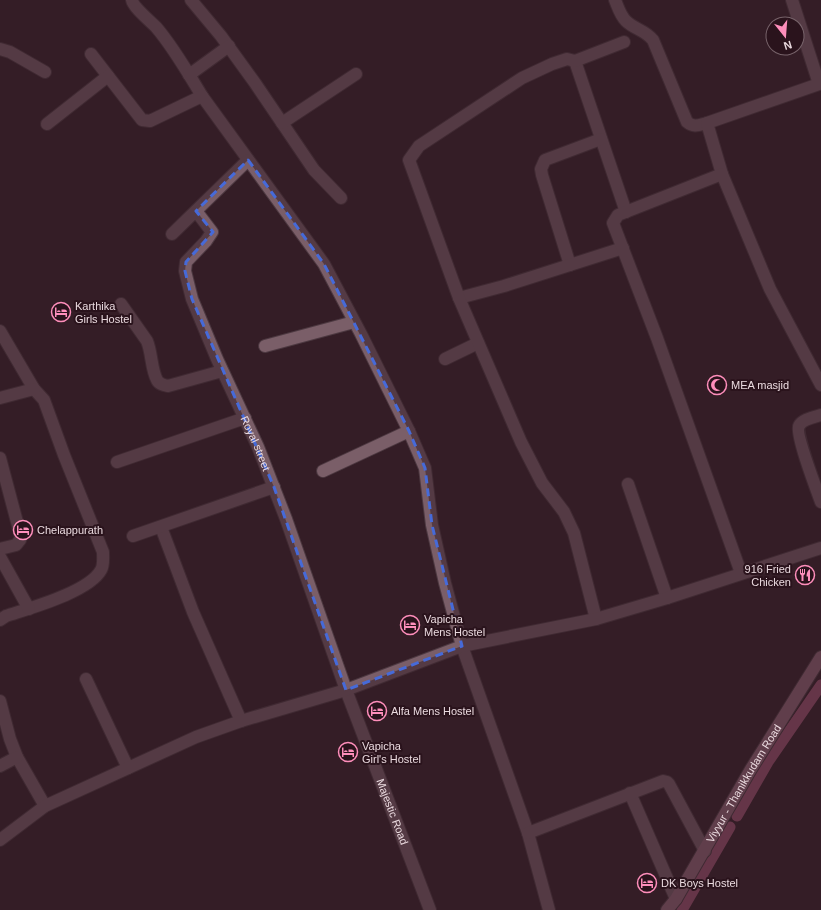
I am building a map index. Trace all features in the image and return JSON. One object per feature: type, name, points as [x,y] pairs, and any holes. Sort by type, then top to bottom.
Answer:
[{"type":"main road","name":"Viyyur - Thanikkudam Road","points":[[667,910],[676,900],[751,769],[821,657]]},
{"type":"street","points":[[132,0],[135,6],[161,34],[202,96],[324,264],[409,431],[424,468],[432,525],[444,583],[462,646],[528,832],[549,910]]},
{"type":"street","points":[[191,0],[229,46],[314,170],[341,198]]},
{"type":"street","points":[[615,0],[626,20],[643,30],[652,40],[687,122],[691,126],[707,123],[820,85],[792,0]]},
{"type":"street","points":[[596,619],[572,527],[564,512],[542,482],[521,442],[459,298],[409,160],[419,146],[522,78],[540,68],[566,59],[575,61],[624,42]]},
{"type":"street","points":[[189,76],[229,46]]},
{"type":"street","points":[[0,49],[10,52],[46,72]]},
{"type":"street","points":[[91,54],[142,120],[150,121],[202,96]]},
{"type":"street","points":[[575,61],[626,212]]},
{"type":"street","points":[[282,123],[356,74]]},
{"type":"street","points":[[47,124],[108,76]]},
{"type":"street","points":[[707,123],[722,174],[770,289],[821,385]]},
{"type":"street","points":[[570,265],[541,168],[545,160],[601,139]]},
{"type":"street","points":[[172,234],[248,160]]},
{"type":"street","points":[[722,174],[618,215],[613,222],[741,573]]},
{"type":"street","name":"Royal street","points":[[196,211],[212,232],[206,241],[186,262],[185,271],[192,299],[274,487],[346,690]]},
{"type":"street","points":[[459,298],[504,286],[623,248]]},
{"type":"street","points":[[121,304],[150,347],[156,379],[160,384],[168,386],[222,370]]},
{"type":"street","points":[[265,346],[354,322]]},
{"type":"street","points":[[0,331],[34,389],[44,400],[64,455],[103,552],[103,567],[93,579],[67,595],[6,616],[0,620]]},
{"type":"street","points":[[445,359],[478,343]]},
{"type":"street","points":[[0,398],[34,389]]},
{"type":"street","points":[[821,415],[802,422],[798,430],[821,502]]},
{"type":"street","points":[[116,462],[245,418]]},
{"type":"street","points":[[324,471],[409,431]]},
{"type":"street","points":[[0,458],[21,537],[16,545],[0,550]]},
{"type":"street","points":[[628,484],[667,598]]},
{"type":"street","points":[[133,536],[274,487]]},
{"type":"street","points":[[161,527],[193,612],[241,721]]},
{"type":"street","points":[[0,840],[45,806],[196,736],[346,690],[462,646],[596,619],[667,598],[821,548]]},
{"type":"street","points":[[0,557],[29,609]]},
{"type":"street","points":[[86,679],[128,768]]},
{"type":"street","name":"Majestic Road","points":[[346,690],[430,910]]},
{"type":"street","points":[[0,701],[1,714],[17,758],[45,806]]},
{"type":"street","points":[[0,766],[17,758]]},
{"type":"street","points":[[528,832],[663,781],[669,784],[705,851]]},
{"type":"street","points":[[630,793],[676,900]]},
{"type":"highlighted area","points":[[248,160],[324,264],[409,431],[425,468],[432,525],[462,646],[346,690],[274,487],[192,299],[185,271],[186,262],[213,232],[196,211]]},
{"type":"waterway","points":[[737,816],[768,762],[821,685]]},
{"type":"waterway","points":[[682,910],[730,827]]},
{"type":"place","name":"Karthika Girls Hostel","points":[[61,312]]},
{"type":"place","name":"MEA masjid","points":[[717,385]]},
{"type":"place","name":"Chelappurath","points":[[23,530]]},
{"type":"place","name":"916 Fried Chicken","points":[[805,575]]},
{"type":"place","name":"Vapicha Mens Hostel","points":[[410,625]]},
{"type":"place","name":"Alfa Mens Hostel","points":[[377,711]]},
{"type":"place","name":"Vapicha Girl's Hostel","points":[[348,752]]},
{"type":"place","name":"DK Boys Hostel","points":[[647,883]]}]
